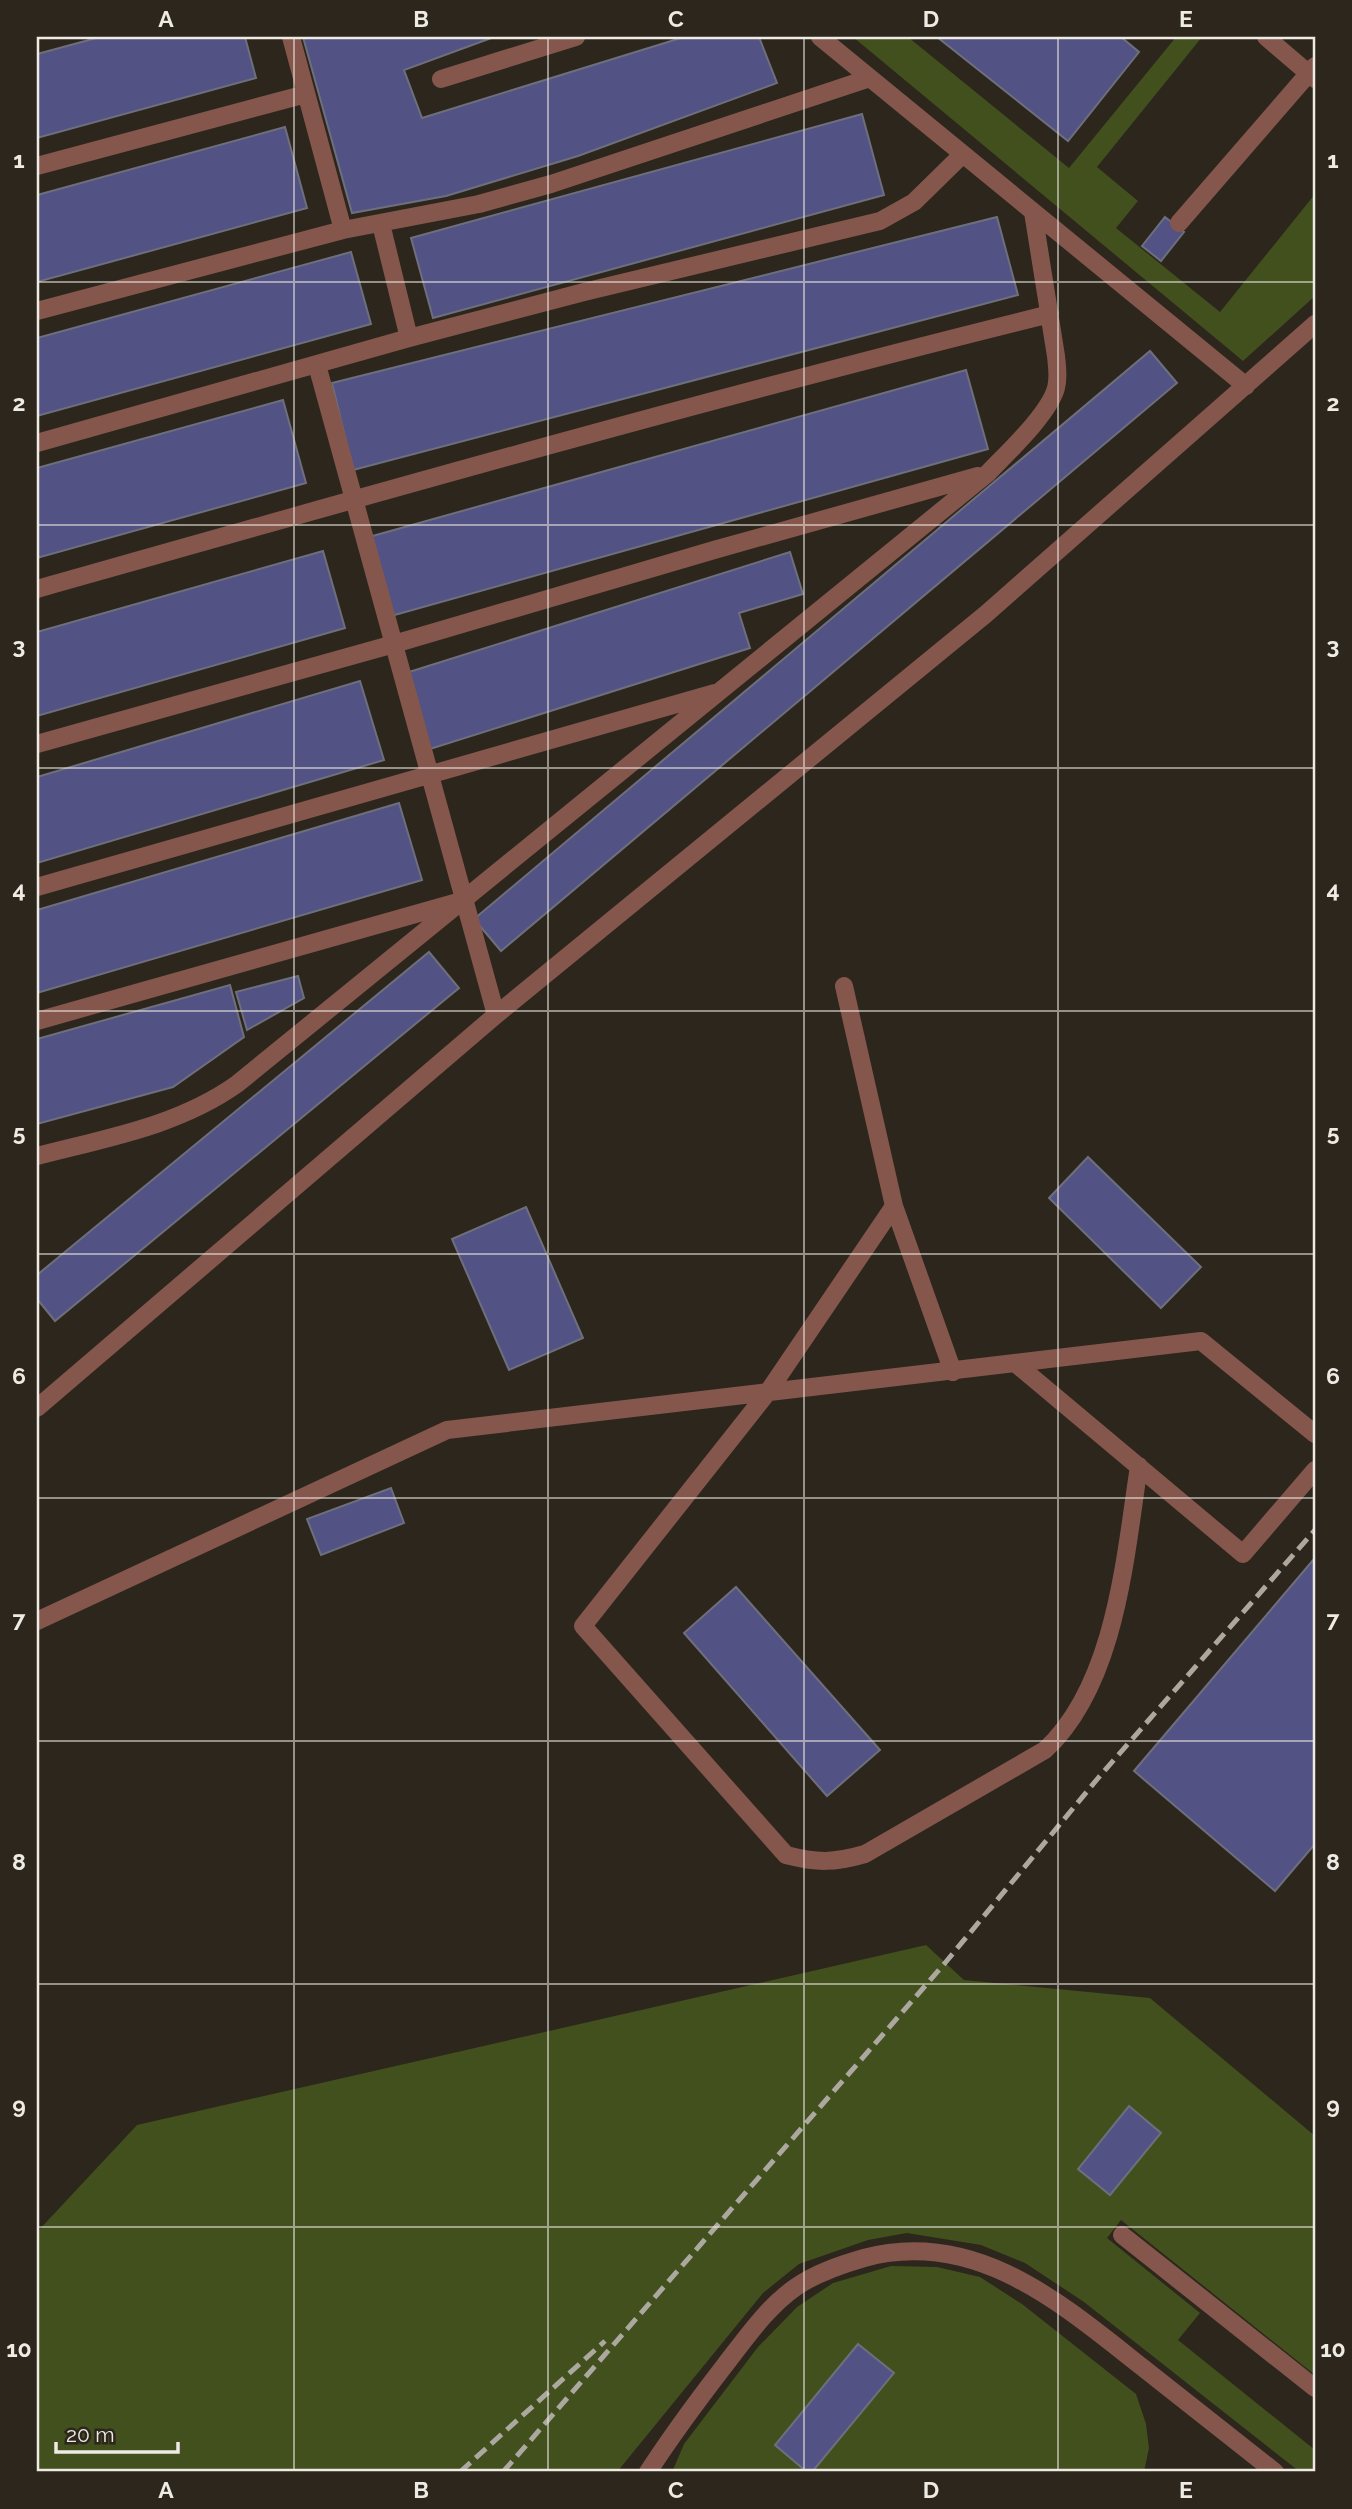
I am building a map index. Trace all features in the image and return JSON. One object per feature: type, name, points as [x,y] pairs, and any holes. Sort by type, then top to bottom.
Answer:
[{"type":"lane","points":[[291,37],[342,230]]},
{"type":"lane","points":[[441,79],[576,37]]},
{"type":"lane","points":[[820,37],[1246,386]]},
{"type":"lane","points":[[1179,223],[1313,73],[1266,37]]},
{"type":"lane","points":[[37,311],[342,230],[479,204],[551,184],[870,78]]},
{"type":"lane","points":[[37,166],[306,94]]},
{"type":"lane","points":[[37,443],[409,338],[584,292],[880,221],[914,202],[963,154]]},
{"type":"lane","points":[[37,1156],[153,1126],[216,1099],[465,900],[988,473],[1033,426],[1056,391],[1058,374],[1033,212]]},
{"type":"lane","points":[[381,224],[409,338]]},
{"type":"lane","points":[[37,589],[354,499],[902,351],[1050,314]]},
{"type":"lane","points":[[37,1408],[496,1015],[986,614],[1315,324]]},
{"type":"lane","points":[[317,365],[496,1015]]},
{"type":"lane","points":[[37,744],[988,473]]},
{"type":"lane","points":[[37,887],[722,691]]},
{"type":"lane","points":[[37,1021],[465,900]]},
{"type":"lane","points":[[844,986],[894,1206],[953,1371]]},
{"type":"lane","points":[[894,1206],[768,1392],[583,1626],[786,1855],[816,1863],[842,1861],[864,1854],[1045,1750],[1063,1734],[1101,1660],[1118,1603],[1139,1466]]},
{"type":"lane","points":[[37,1621],[447,1430],[1201,1341],[1315,1434]]},
{"type":"lane","points":[[1016,1363],[1243,1554],[1315,1470]]},
{"type":"lane","points":[[1122,2235],[1315,2388]]},
{"type":"lane","points":[[648,2472],[673,2433],[746,2337],[785,2295],[814,2276],[845,2263],[900,2251],[925,2250],[950,2253],[1000,2270],[1074,2314],[1275,2472]]},
{"type":"green space","points":[[853,37],[908,37],[1069,168],[1176,37],[1202,37],[1097,167],[1138,201],[1116,228],[1220,312],[1315,194],[1315,296],[1243,361]]},
{"type":"green space","points":[[926,1945],[964,1980],[1150,1998],[1315,2136],[1315,2375],[1121,2220],[1107,2238],[1200,2313],[1178,2340],[1315,2450],[1315,2472],[1300,2472],[1084,2302],[1025,2263],[981,2245],[907,2233],[868,2240],[799,2264],[763,2293],[617,2472],[37,2472],[37,2232],[137,2125]],"holes":[[[1128,2106],[1161,2133],[1110,2195],[1078,2168]]]},
{"type":"green space","points":[[891,2266],[937,2267],[980,2277],[1022,2304],[1136,2394],[1146,2424],[1149,2448],[1144,2472],[812,2472],[894,2373],[858,2344],[775,2445],[807,2472],[672,2472],[684,2444],[758,2347],[797,2307],[833,2283]]},
{"type":"building","points":[[100,37],[245,37],[256,78],[37,138],[37,54]]},
{"type":"building","points":[[303,37],[494,37],[404,70],[422,118],[684,37],[759,37],[777,83],[578,156],[446,196],[352,213]]},
{"type":"building","points":[[937,37],[1121,37],[1139,52],[1068,141]]},
{"type":"building","points":[[862,114],[884,195],[433,318],[411,238]]},
{"type":"building","points":[[285,127],[307,208],[37,282],[37,195]]},
{"type":"building","points":[[997,217],[1018,295],[353,470],[332,383]]},
{"type":"building","points":[[1165,217],[1184,232],[1161,261],[1142,246]]},
{"type":"building","points":[[351,252],[371,324],[37,416],[37,338]]},
{"type":"building","points":[[1150,351],[1177,383],[501,951],[474,919]]},
{"type":"building","points":[[966,370],[988,449],[391,616],[369,537]]},
{"type":"building","points":[[283,400],[306,483],[37,558],[37,468]]},
{"type":"building","points":[[323,551],[345,628],[37,716],[37,632]]},
{"type":"building","points":[[790,552],[803,594],[739,613],[750,648],[430,749],[406,673]]},
{"type":"building","points":[[360,681],[384,760],[37,863],[37,777]]},
{"type":"building","points":[[399,803],[422,880],[37,993],[37,910]]},
{"type":"building","points":[[429,952],[459,988],[55,1321],[37,1299],[37,1275]]},
{"type":"building","points":[[298,976],[304,998],[247,1030],[236,992]]},
{"type":"building","points":[[230,985],[244,1037],[173,1087],[37,1124],[37,1039]]},
{"type":"building","points":[[1088,1157],[1201,1267],[1161,1308],[1049,1198]]},
{"type":"building","points":[[526,1207],[583,1338],[509,1370],[452,1239]]},
{"type":"building","points":[[391,1488],[404,1523],[321,1555],[307,1519]]},
{"type":"building","points":[[1314,1559],[1315,1844],[1275,1891],[1134,1771]]},
{"type":"building","points":[[736,1587],[880,1750],[827,1796],[684,1633]]},
{"type":"building","points":[[1129,2106],[1161,2133],[1110,2195],[1078,2169]]},
{"type":"building","points":[[858,2344],[894,2373],[812,2472],[807,2472],[775,2445]]},
{"type":"railway","points":[[503,2472],[945,1963],[1099,1777],[1315,1530]]},
{"type":"railway","points":[[460,2472],[605,2341]]}]
